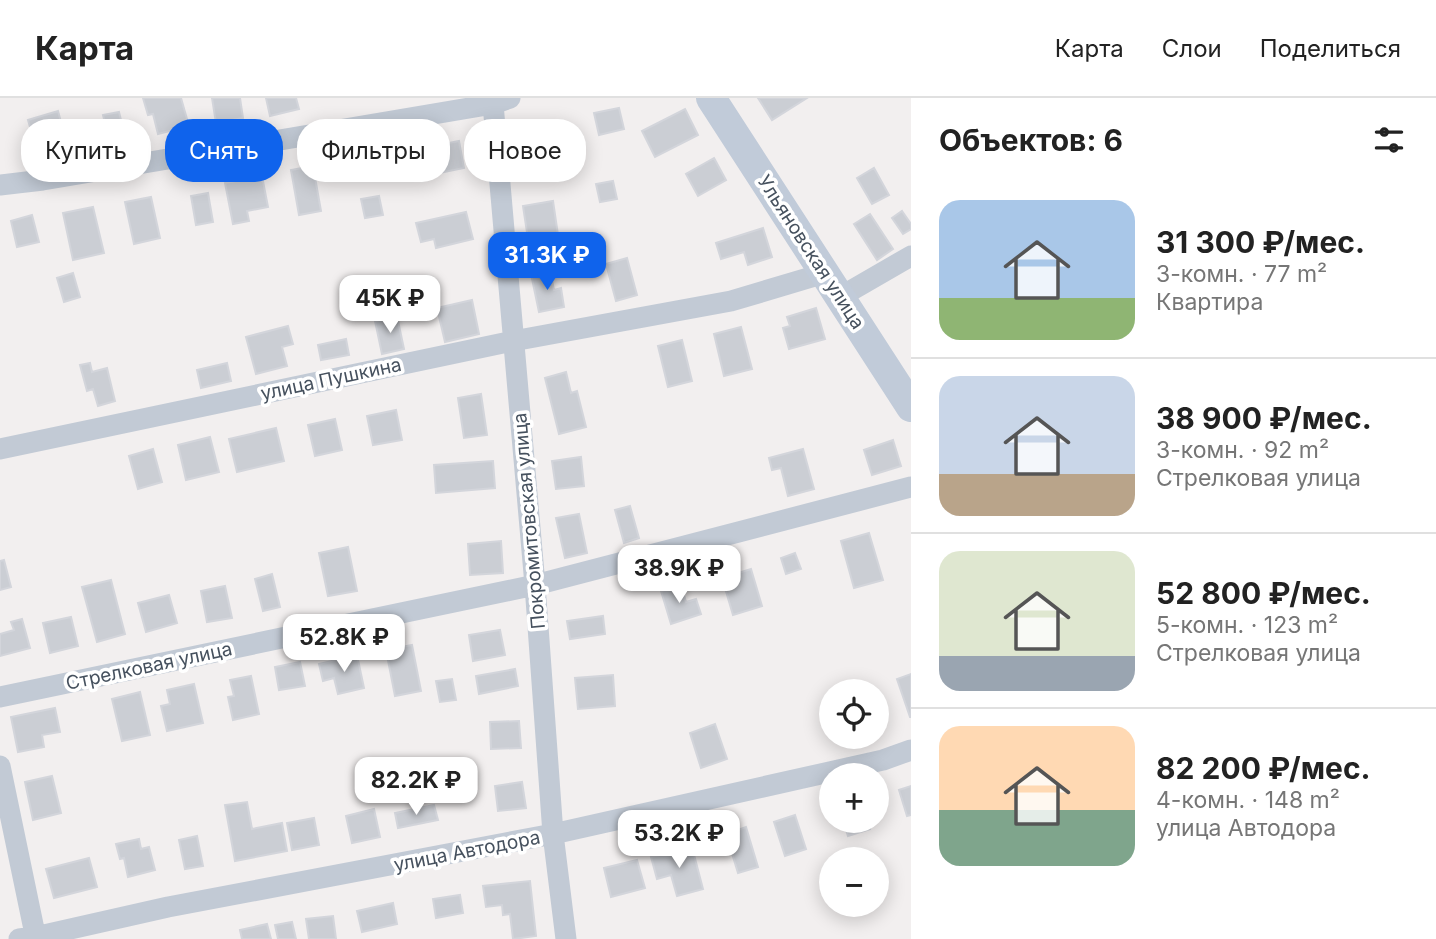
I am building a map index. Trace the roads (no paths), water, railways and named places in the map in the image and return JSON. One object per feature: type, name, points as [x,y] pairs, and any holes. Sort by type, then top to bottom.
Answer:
[{"type":"street","name":"Ульяновская улица","points":[[711,98],[911,407]]},
{"type":"street","points":[[0,185],[43,180],[501,101]]},
{"type":"street","name":"Покромитовская улица","points":[[501,101],[513,341],[535,585],[553,834],[566,939]]},
{"type":"street","name":"улица Пушкина","points":[[0,449],[513,341],[832,285],[911,256]]},
{"type":"street","name":"Стрелковая улица","points":[[0,697],[535,585],[911,487]]},
{"type":"street","name":"улица Автодора","points":[[30,938],[168,907],[553,834],[883,760],[911,750]]},
{"type":"street","points":[[0,766],[30,938]]}]
